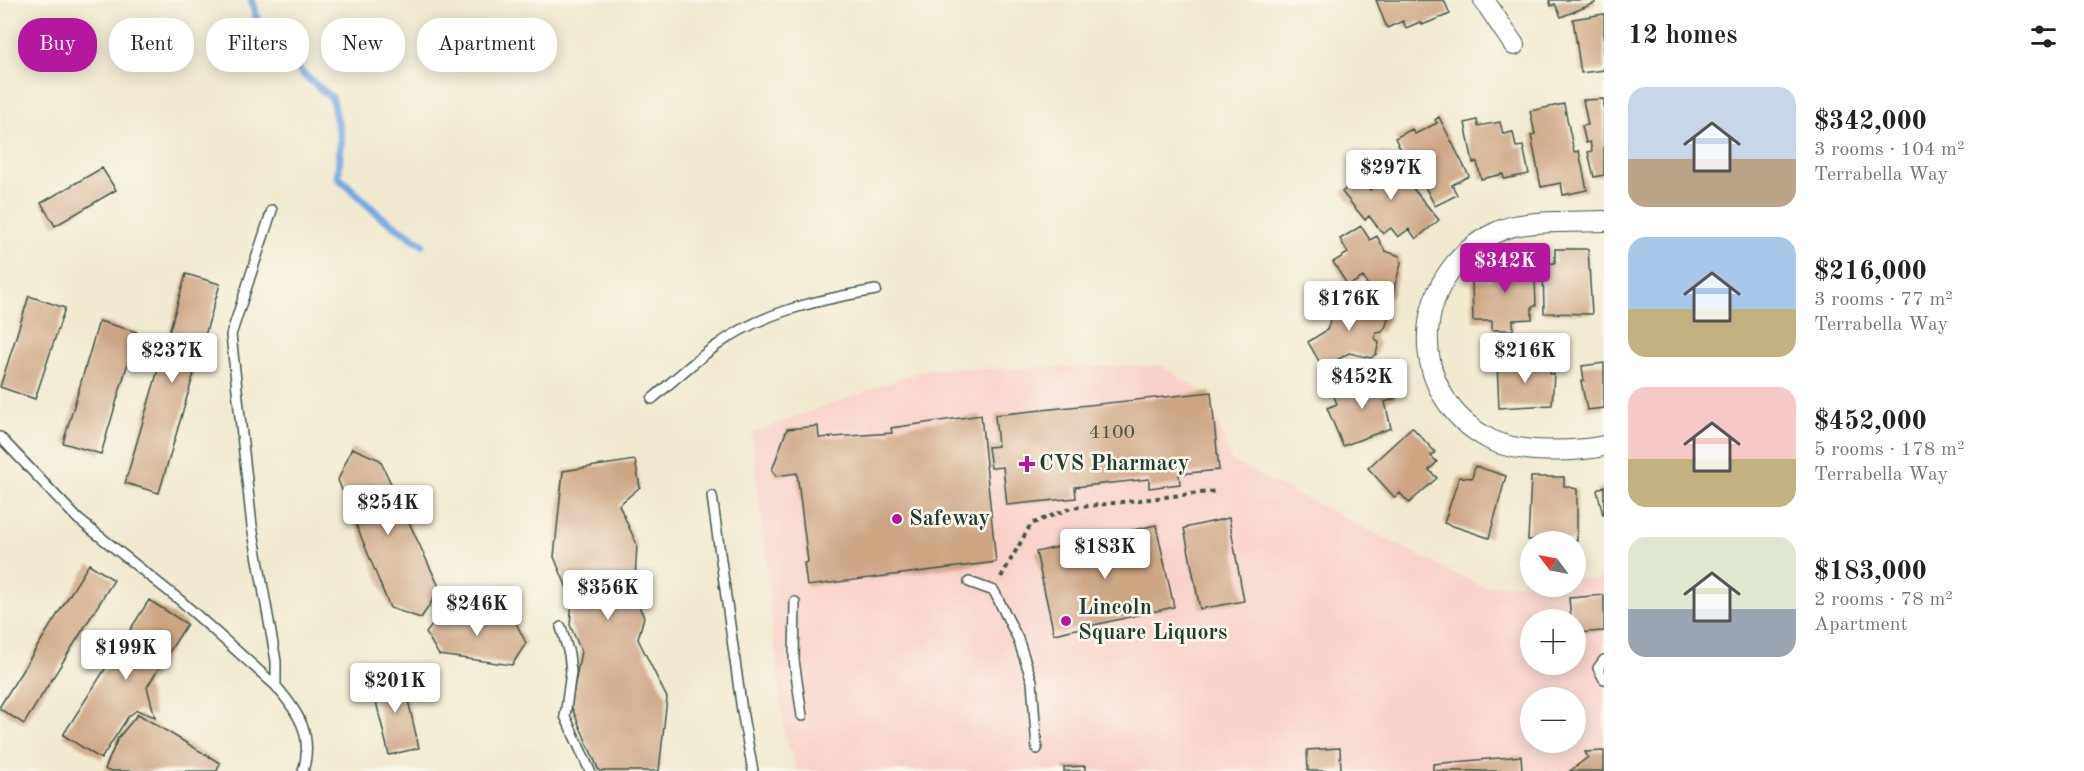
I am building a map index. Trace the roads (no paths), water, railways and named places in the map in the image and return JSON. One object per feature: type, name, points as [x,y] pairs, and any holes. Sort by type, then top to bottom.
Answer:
[{"type":"street","points":[[1484,0],[1514,45]]},
{"type":"street","points":[[1604,221],[1506,228],[1469,249],[1440,285],[1428,326],[1427,351],[1432,376],[1456,416],[1493,441],[1537,452],[1604,446]]},
{"type":"lane","points":[[272,210],[231,335],[252,526],[276,661],[276,686]]},
{"type":"lane","points":[[652,399],[716,345],[745,327],[829,297],[876,290]]},
{"type":"lane","points":[[0,437],[78,519],[181,601],[276,686],[299,713],[308,755],[303,771]]},
{"type":"lane","points":[[712,496],[742,711],[753,771]]},
{"type":"lane","points":[[969,582],[994,591],[1018,639],[1032,681],[1037,749]]},
{"type":"lane","points":[[795,602],[794,660],[802,716]]},
{"type":"lane","points":[[561,627],[569,654],[571,672],[565,716],[590,771]]},
{"type":"lane","points":[[1604,660],[1598,668],[1604,679]]},
{"type":"waterway","points":[[252,0],[257,20],[303,74],[332,98],[341,138],[338,177],[380,216],[422,244]]},
{"type":"place","name":"CVS Pharmacy","points":[[1027,464]]},
{"type":"place","name":"Safeway","points":[[897,519]]},
{"type":"place","name":"Lincoln Square Liquors","points":[[1066,621]]}]
